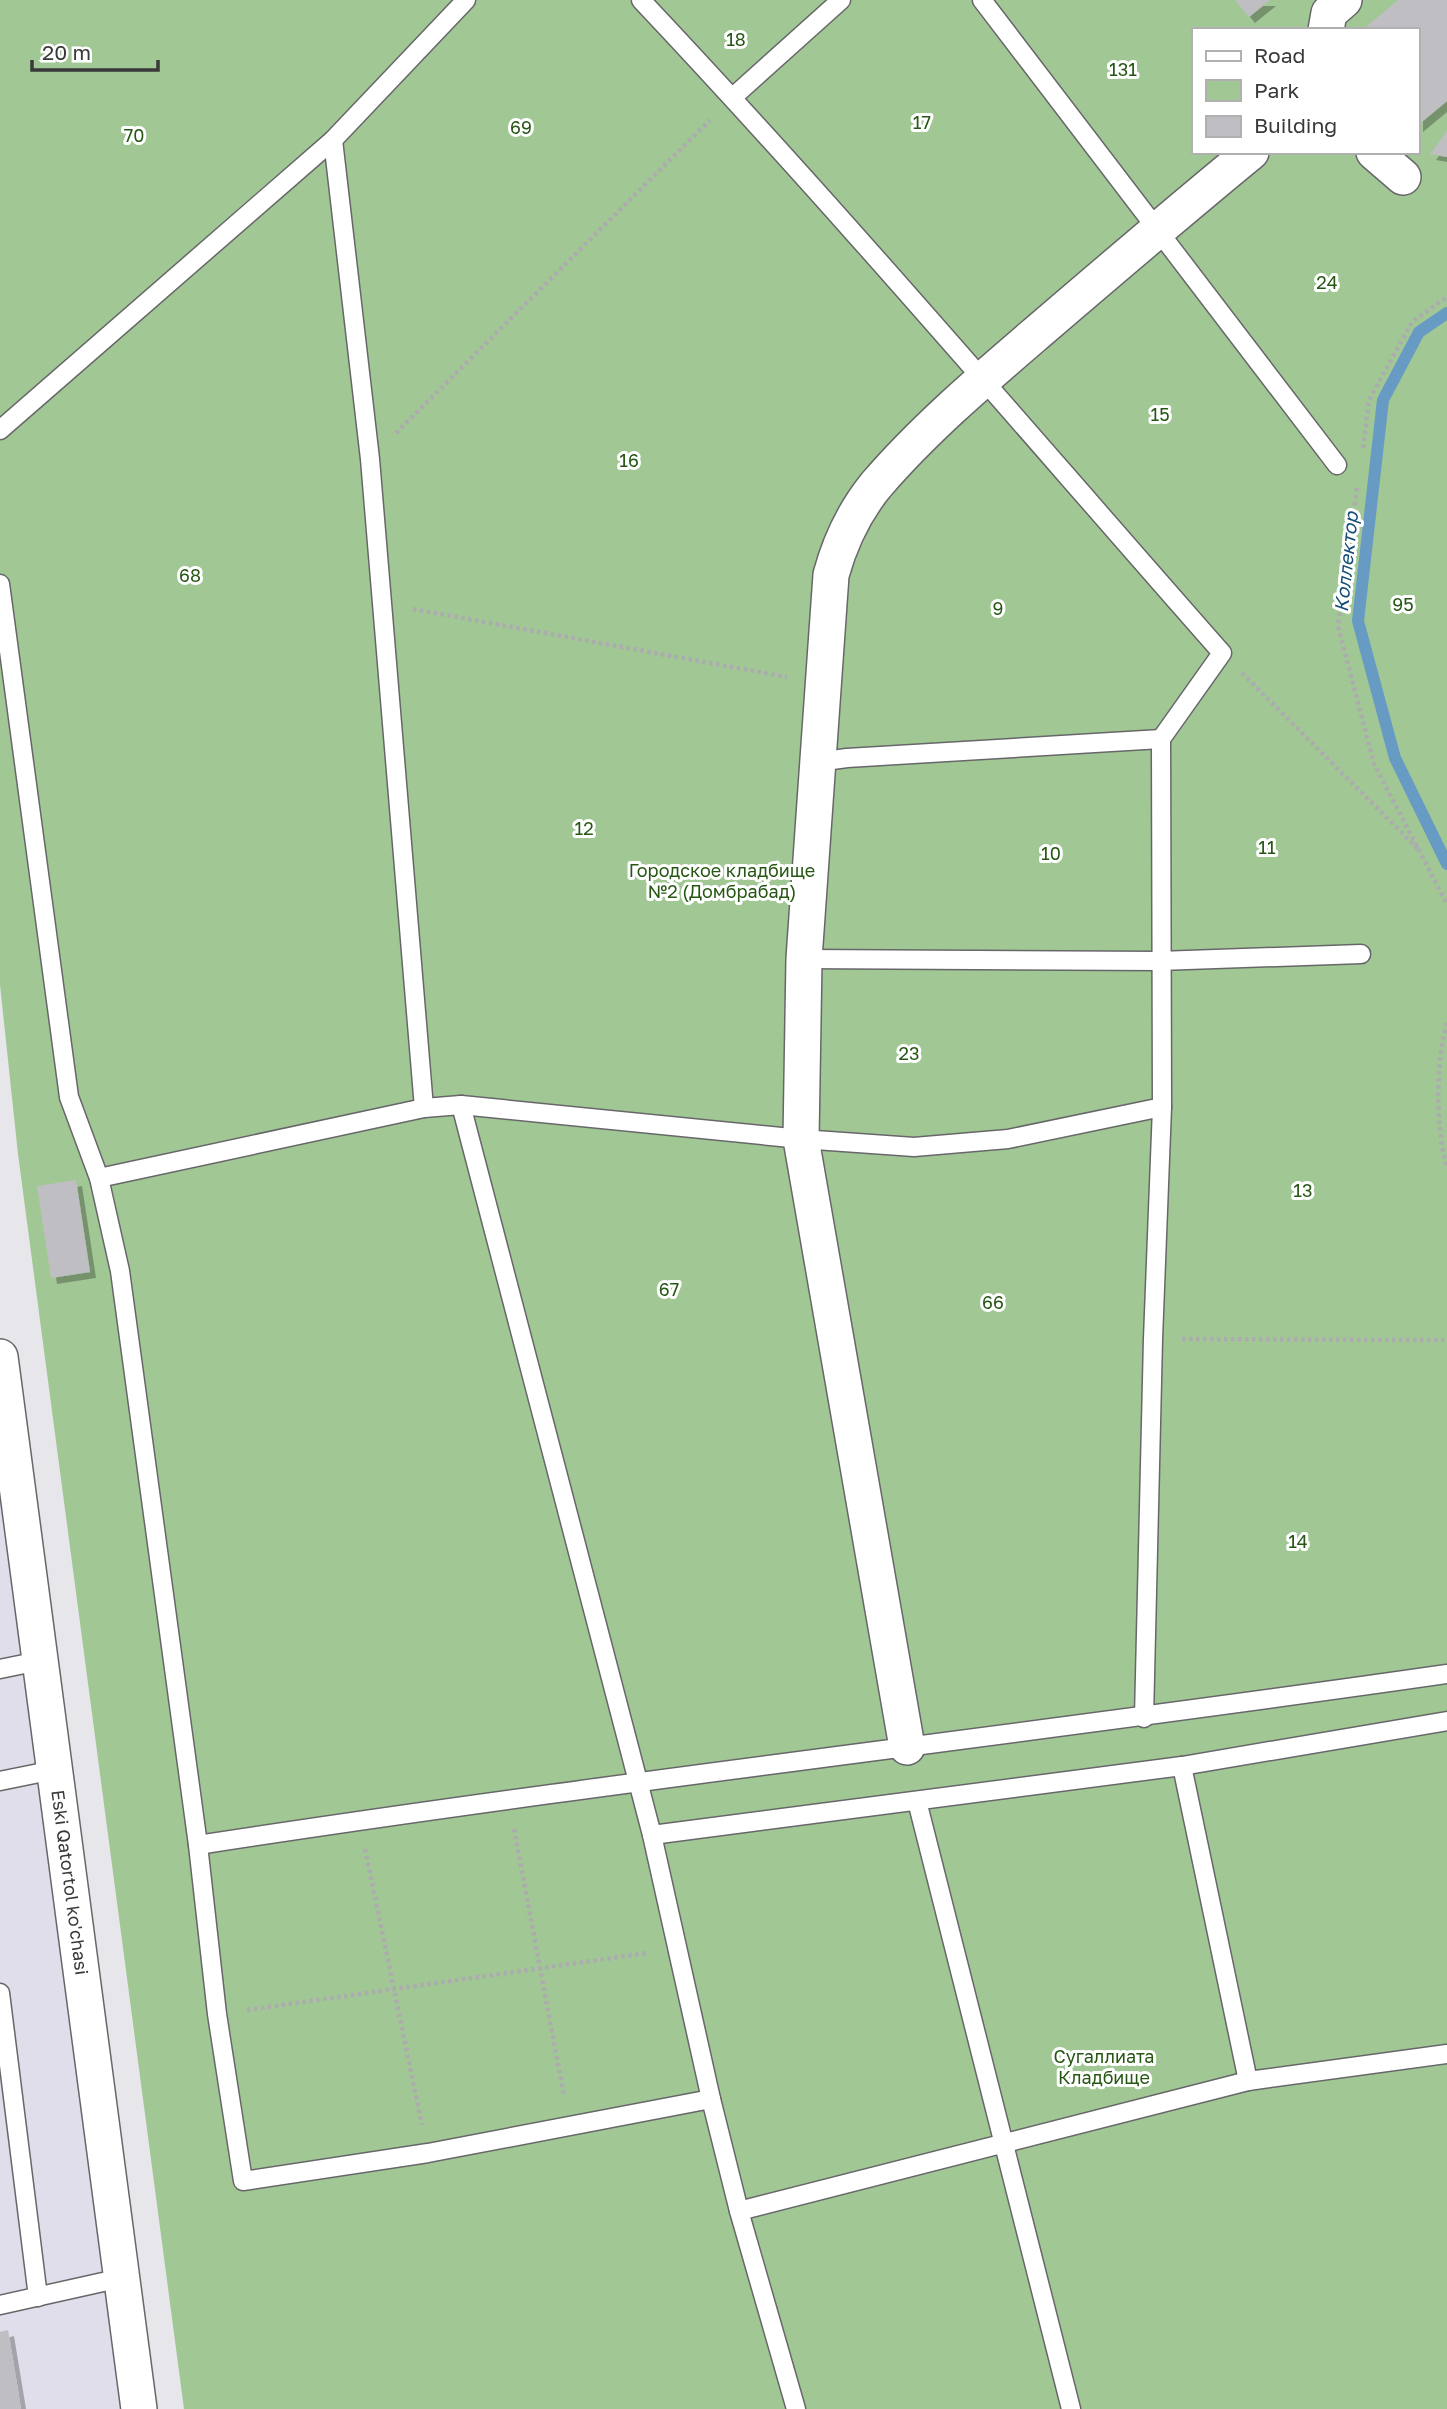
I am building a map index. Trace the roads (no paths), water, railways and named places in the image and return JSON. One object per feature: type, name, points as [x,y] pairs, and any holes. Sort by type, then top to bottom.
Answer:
[{"type":"street","points":[[1326,28],[1329,13],[1344,0]]},
{"type":"street","points":[[907,1747],[801,1139],[804,959],[831,575],[841,541],[875,486],[983,379],[1249,154]]},
{"type":"street","points":[[1376,154],[1403,177]]},
{"type":"street","name":"Eski Qatortol ko'chasi","points":[[0,1357],[139,2409]]},
{"type":"lane","points":[[0,430],[333,140],[466,0]]},
{"type":"lane","points":[[641,0],[733,97],[1222,653],[1161,740],[1162,1107],[1153,1339],[1144,1718]]},
{"type":"lane","points":[[733,97],[841,0]]},
{"type":"lane","points":[[982,0],[1337,466]]},
{"type":"lane","points":[[333,140],[370,459],[424,1108]]},
{"type":"lane","points":[[0,584],[69,1097],[100,1178],[120,1270],[198,1845],[217,2014],[243,2181],[428,2153],[711,2099]]},
{"type":"lane","points":[[817,762],[1161,740]]},
{"type":"lane","points":[[804,959],[1160,961],[1361,954]]},
{"type":"lane","points":[[100,1178],[424,1108],[461,1105],[801,1139],[914,1147],[1008,1139],[1162,1107]]},
{"type":"lane","points":[[461,1105],[652,1835],[738,2211],[796,2409]]},
{"type":"lane","points":[[0,1669],[39,1661]]},
{"type":"lane","points":[[198,1845],[359,1820],[1144,1718],[1447,1674]]},
{"type":"lane","points":[[652,1835],[1182,1766],[1447,1721]]},
{"type":"lane","points":[[1182,1766],[1248,2081]]},
{"type":"lane","points":[[0,1781],[54,1770]]},
{"type":"lane","points":[[917,1801],[1071,2409]]},
{"type":"lane","points":[[0,1993],[38,2297]]},
{"type":"lane","points":[[738,2211],[1248,2081],[1447,2054]]},
{"type":"lane","points":[[0,2305],[121,2278]]},
{"type":"waterway","name":"Коллектор","points":[[1447,313],[1419,332],[1383,400],[1358,621],[1395,758],[1447,864]]},
{"type":"park label","name":"18","points":[[736,40]]},
{"type":"park label","name":"131","points":[[1123,70]]},
{"type":"park label","name":"17","points":[[922,123]]},
{"type":"park label","name":"69","points":[[521,128]]},
{"type":"park label","name":"70","points":[[134,136]]},
{"type":"park label","name":"24","points":[[1327,283]]},
{"type":"park label","name":"15","points":[[1160,415]]},
{"type":"park label","name":"16","points":[[629,461]]},
{"type":"park label","name":"68","points":[[190,576]]},
{"type":"park label","name":"95","points":[[1403,605]]},
{"type":"park label","name":"9","points":[[998,609]]},
{"type":"park label","name":"12","points":[[584,829]]},
{"type":"park label","name":"11","points":[[1267,848]]},
{"type":"park label","name":"10","points":[[1051,854]]},
{"type":"park label","name":"Городское кладбище №2 (Домбрабад)","points":[[722,882]]},
{"type":"park label","name":"23","points":[[909,1054]]},
{"type":"park label","name":"13","points":[[1303,1191]]},
{"type":"park label","name":"67","points":[[669,1290]]},
{"type":"park label","name":"66","points":[[993,1303]]},
{"type":"park label","name":"14","points":[[1298,1542]]},
{"type":"park label","name":"Сугаллиата Кладбище","points":[[1104,2067]]}]
